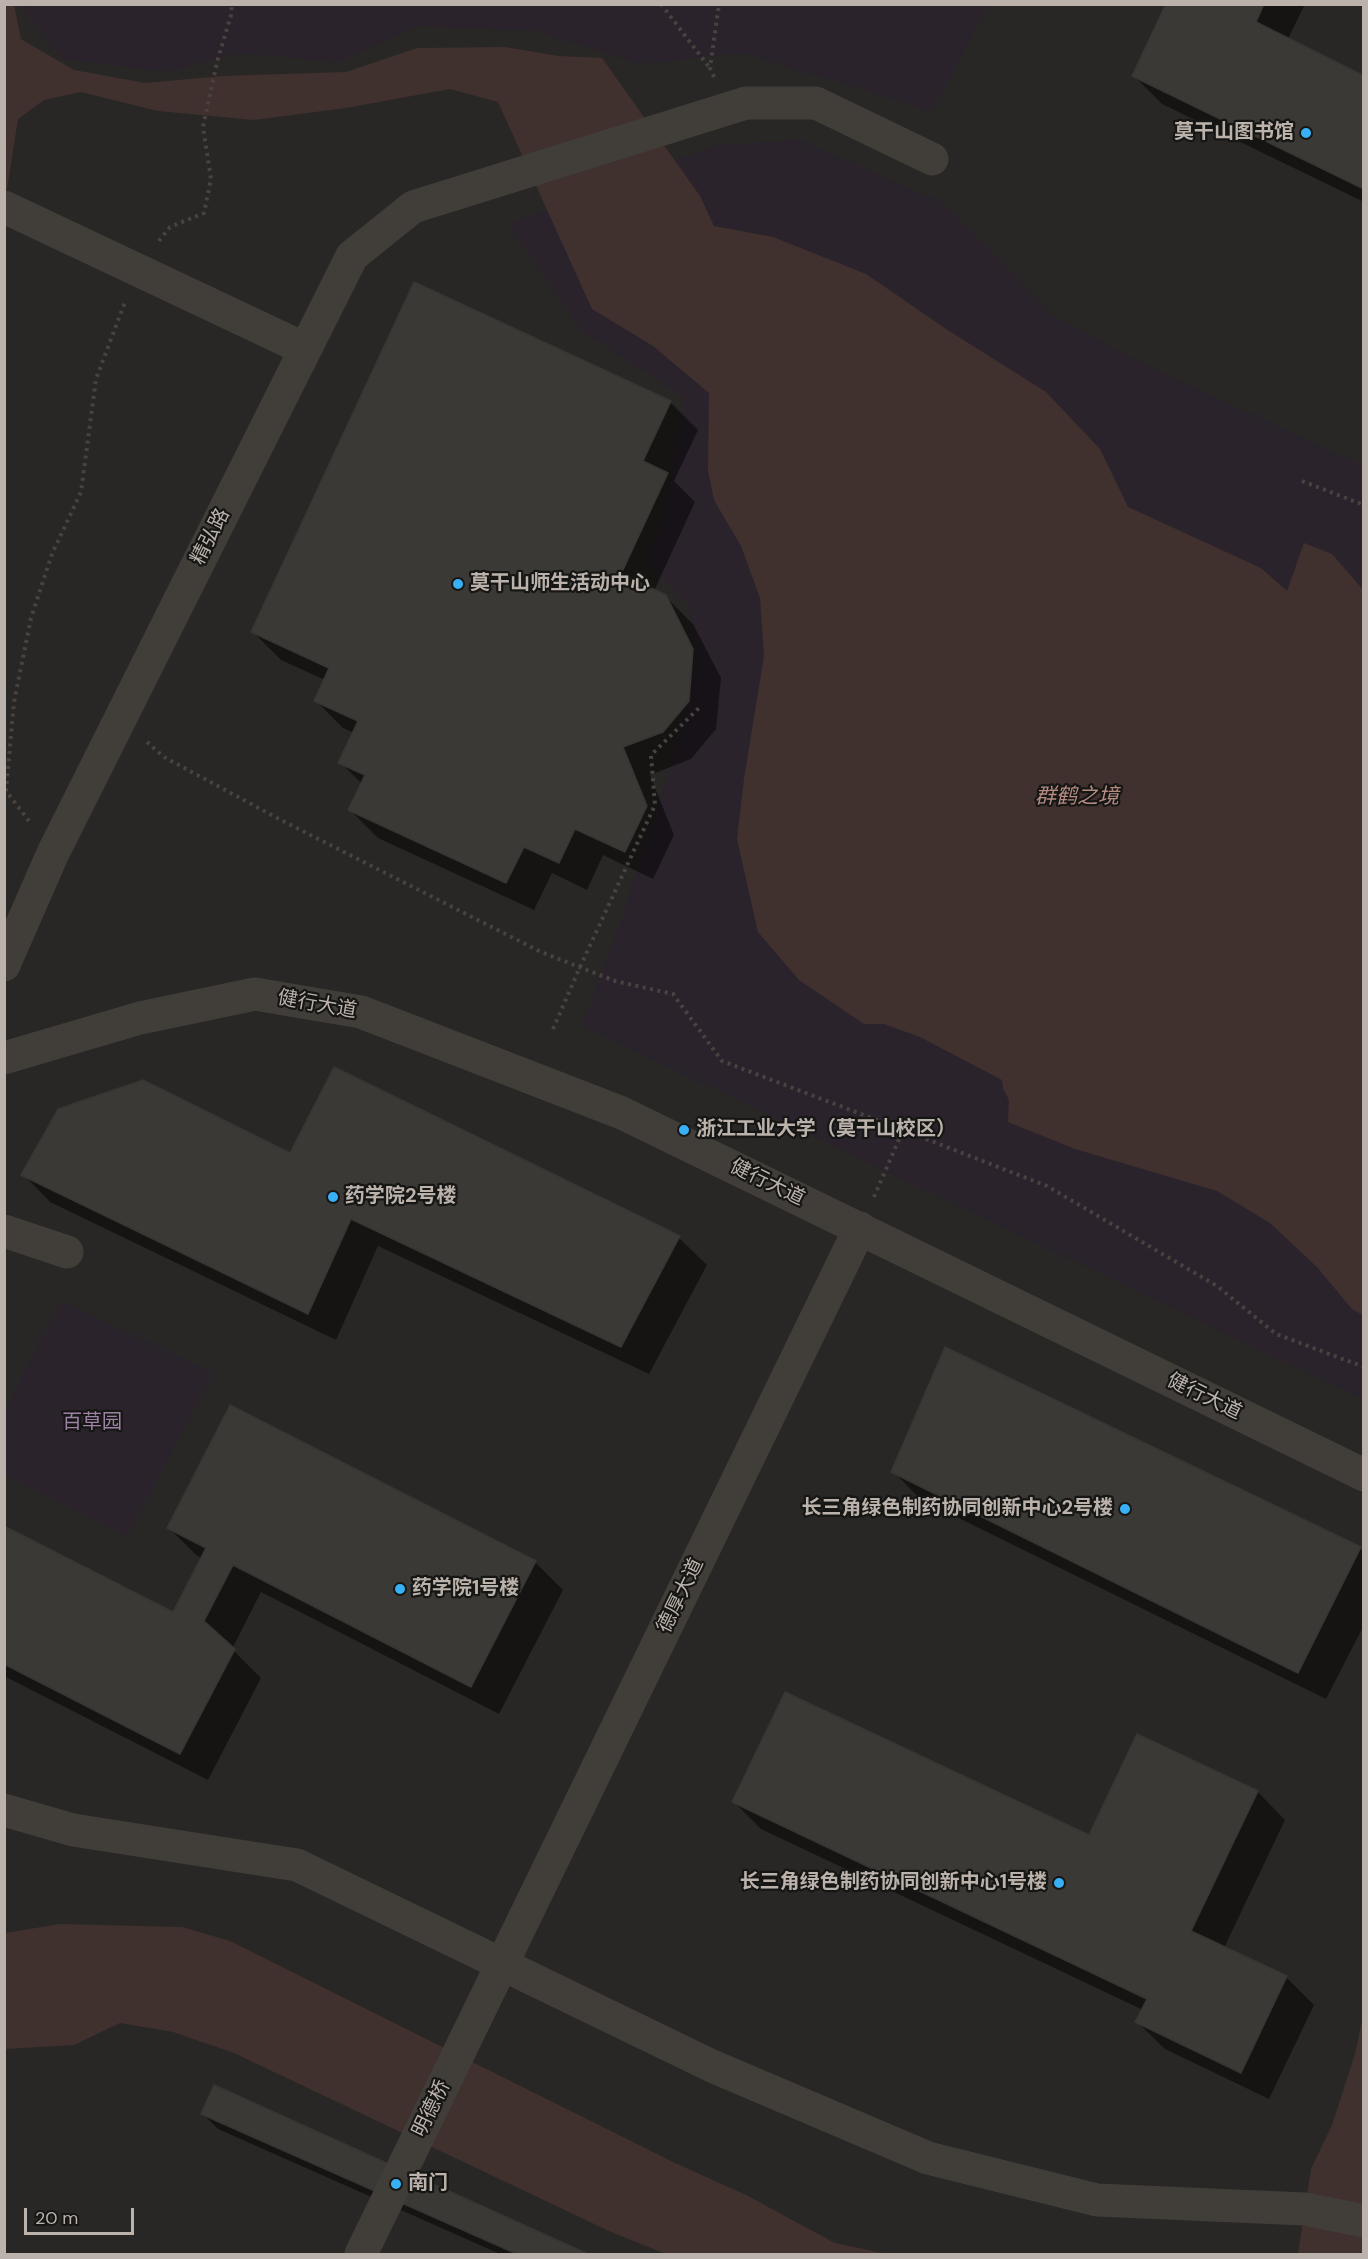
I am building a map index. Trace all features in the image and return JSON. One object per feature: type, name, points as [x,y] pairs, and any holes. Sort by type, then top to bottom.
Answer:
[{"type":"street","name":"精弘路","points":[[4,965],[52,853],[352,256],[413,207],[746,103],[816,103],[932,159]]},
{"type":"street","points":[[12,211],[305,349]]},
{"type":"street","name":"健行大道","points":[[4,1058],[140,1018],[255,994],[361,1012],[622,1113],[1364,1475]]},
{"type":"street","name":"德厚大道","points":[[502,1964],[860,1228]]},
{"type":"street","points":[[4,1231],[67,1252]]},
{"type":"street","points":[[4,1810],[73,1830],[297,1865],[712,2066],[928,2158],[1097,2200],[1305,2209],[1364,2221]]},
{"type":"street","name":"明德桥","points":[[361,2254],[502,1964]]},
{"type":"path","points":[[52,853],[6,791],[14,702],[31,618],[52,554],[81,492],[96,379],[139,270],[170,227],[204,213],[211,179],[203,127],[217,62],[232,12],[231,4]]},
{"type":"path","points":[[661,4],[710,68],[728,109]]},
{"type":"path","points":[[710,68],[719,4]]},
{"type":"path","points":[[1302,481],[1364,505]]},
{"type":"path","points":[[553,1029],[579,967],[655,805],[651,755],[700,707]]},
{"type":"path","points":[[121,717],[164,757],[279,819],[541,952],[615,981],[673,994],[722,1061],[1047,1186],[1217,1286],[1276,1334],[1364,1368]]},
{"type":"path","points":[[860,1228],[903,1130]]},
{"type":"shaded area","name":"浙江工业大学（莫干山校区）","points":[[5,5],[1363,5],[1363,2254],[5,2254]]},
{"type":"green space","points":[[24,4],[989,5],[932,111],[743,53],[639,64],[538,31],[420,26],[337,62],[240,53],[166,72],[64,59],[27,16]]},
{"type":"green space","name":"群鹤之境","points":[[799,140],[943,203],[1047,312],[1144,364],[1363,466],[1363,1399],[582,1026],[620,923],[669,774],[698,657],[688,605],[647,560],[665,518],[684,397],[582,331],[508,224],[716,145]]},
{"type":"green space","name":"百草园","points":[[62,1300],[213,1374],[127,1536],[5,1475],[5,1410]]},
{"type":"water","name":"群鹤之境","points":[[5,5],[14,5],[21,39],[74,70],[145,83],[222,76],[346,72],[417,48],[505,47],[558,56],[602,58],[700,196],[714,226],[773,237],[866,274],[946,329],[1046,392],[1100,449],[1128,507],[1261,568],[1287,591],[1304,543],[1332,554],[1364,591],[1363,1315],[1352,1309],[1317,1267],[1270,1223],[1217,1191],[1075,1149],[1008,1122],[1009,1100],[1002,1080],[920,1037],[884,1024],[864,1024],[799,980],[758,932],[737,839],[744,779],[764,656],[760,598],[741,546],[714,500],[708,471],[709,393],[653,346],[592,309],[498,102],[450,89],[346,108],[254,120],[158,111],[81,92],[44,100],[18,119],[5,202]]},
{"type":"water","points":[[60,1924],[182,1927],[230,1941],[675,2163],[746,2195],[835,2243],[888,2254],[666,2254],[611,2232],[234,2053],[173,2032],[120,2023],[74,2045],[5,2049],[5,1933]]},
{"type":"water","points":[[1363,2016],[1363,2254],[1298,2254],[1311,2169],[1332,2125],[1355,2054]]},
{"type":"building","name":"莫干山图书馆","points":[[1166,4],[1264,4],[1256,22],[1364,76],[1364,189],[1132,76]]},
{"type":"building","name":"莫干山师生活动中心","points":[[414,282],[671,401],[643,461],[668,473],[621,574],[666,595],[693,649],[689,701],[663,732],[623,747],[647,806],[625,852],[575,829],[559,863],[524,847],[506,883],[348,810],[365,775],[338,763],[358,721],[314,701],[329,668],[251,632]]},
{"type":"building","name":"药学院2号楼","points":[[334,1067],[680,1236],[621,1347],[351,1219],[308,1314],[21,1175],[58,1109],[143,1080],[290,1153]]},
{"type":"building","name":"长三角绿色制药协同创新中心2号楼","points":[[945,1347],[1361,1547],[1298,1673],[891,1472]]},
{"type":"building","name":"药学院1号楼","points":[[230,1405],[536,1561],[471,1687],[233,1565],[204,1621],[235,1649],[180,1754],[4,1664],[4,1526],[173,1612],[206,1548],[167,1528]]},
{"type":"building","name":"长三角绿色制药协同创新中心1号楼","points":[[785,1692],[1089,1835],[1137,1734],[1258,1791],[1191,1931],[1287,1976],[1241,2073],[1135,2022],[1147,1999],[732,1802]]},
{"type":"building","name":"南门","points":[[214,2085],[588,2254],[517,2254],[201,2114]]},
{"type":"place","name":"莫干山图书馆","points":[[1306,133]]},
{"type":"place","name":"莫干山师生活动中心","points":[[458,584]]},
{"type":"place","name":"浙江工业大学（莫干山校区）","points":[[684,1130]]},
{"type":"place","name":"药学院2号楼","points":[[333,1197]]},
{"type":"place","name":"长三角绿色制药协同创新中心2号楼","points":[[1125,1509]]},
{"type":"place","name":"药学院1号楼","points":[[400,1589]]},
{"type":"place","name":"长三角绿色制药协同创新中心1号楼","points":[[1059,1883]]},
{"type":"place","name":"南门","points":[[396,2184]]}]
